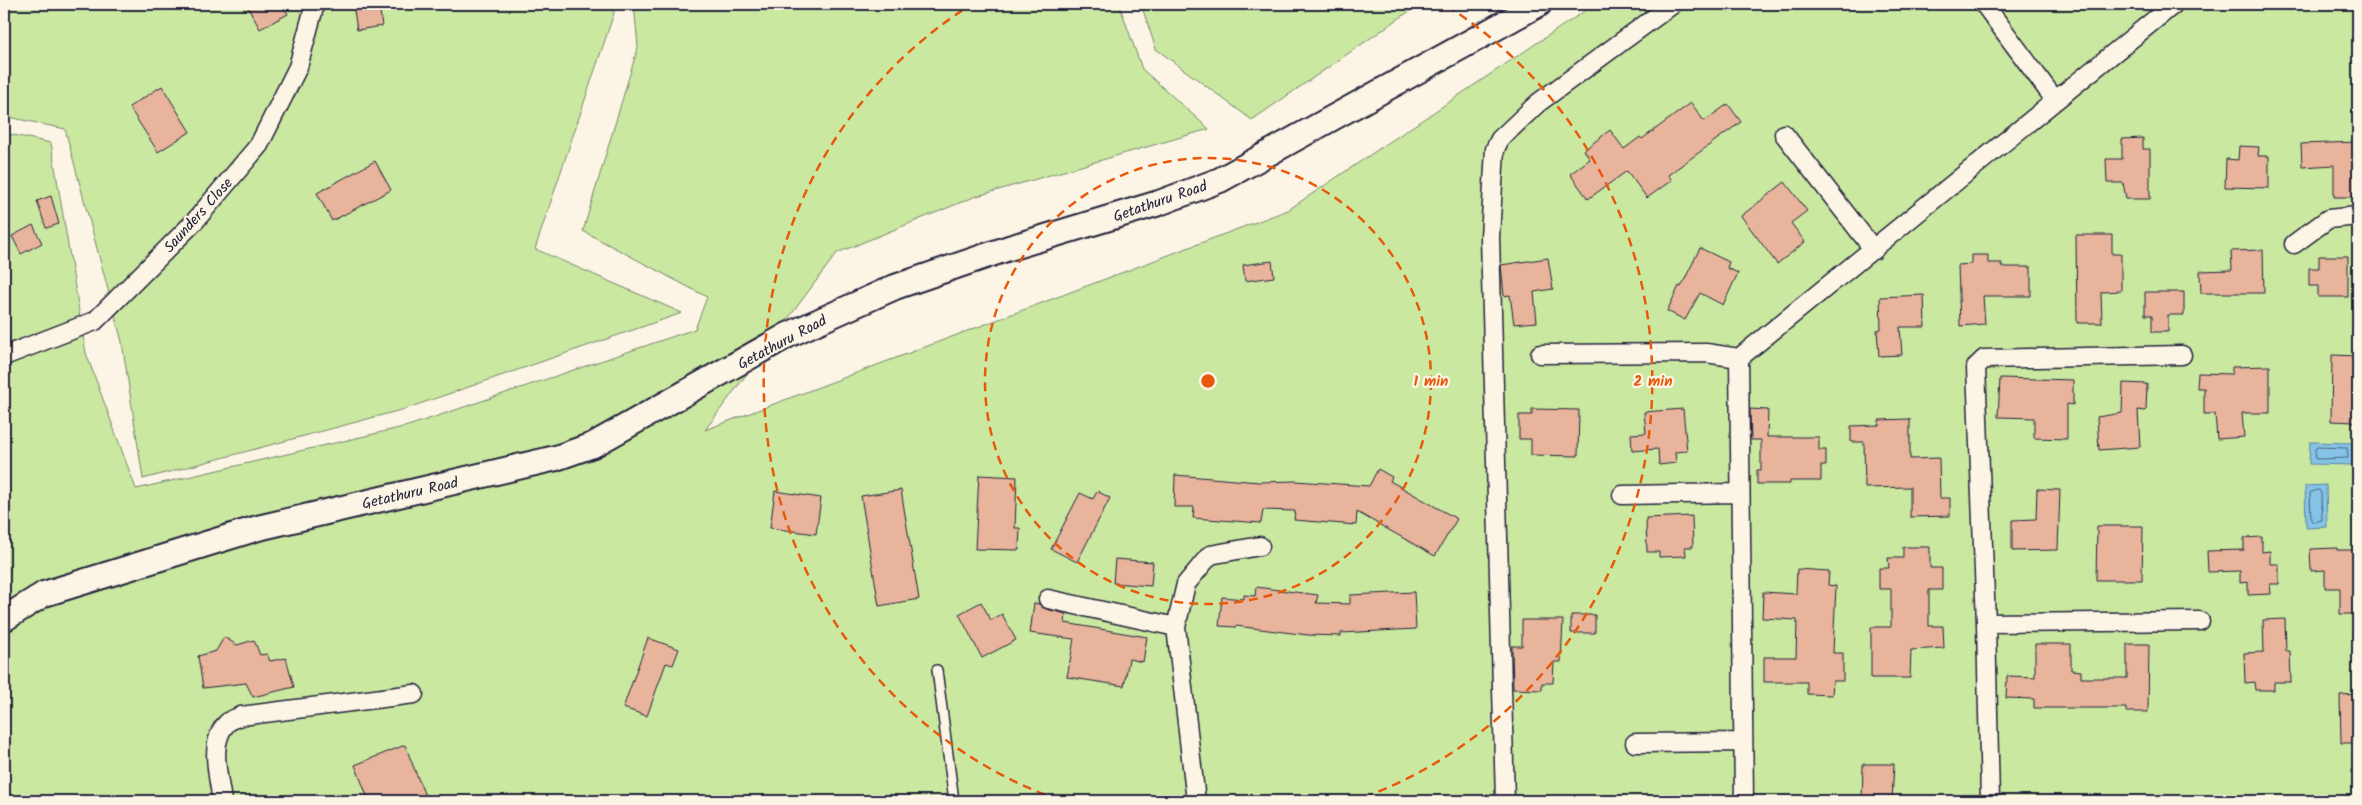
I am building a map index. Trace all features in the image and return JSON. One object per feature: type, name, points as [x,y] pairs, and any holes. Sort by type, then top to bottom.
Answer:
[{"type":"main road","name":"Getathuru Road","points":[[4,619],[44,594],[258,528],[556,458],[593,445],[788,335],[895,287],[1009,248],[1159,203],[1220,180],[1539,4]]},
{"type":"street","name":"Saunders Close","points":[[4,356],[95,321],[195,221],[259,145],[298,67],[315,4]]},
{"type":"street","points":[[1505,801],[1490,237],[1495,149],[1500,139],[1538,103],[1673,4]]},
{"type":"street","points":[[1984,4],[2054,100]]},
{"type":"street","points":[[1540,354],[1706,354],[1739,358],[2174,4]]},
{"type":"street","points":[[1784,134],[1874,250]]},
{"type":"street","points":[[2294,244],[2328,219],[2358,216]]},
{"type":"street","points":[[1990,801],[1986,623],[1976,367],[1984,359],[2182,355]]},
{"type":"street","points":[[1739,358],[1744,801]]},
{"type":"street","points":[[1622,495],[1740,493]]},
{"type":"street","points":[[1196,801],[1176,628],[1186,584],[1210,555],[1260,546]]},
{"type":"street","points":[[1048,599],[1176,628]]},
{"type":"street","points":[[1986,623],[2200,621]]},
{"type":"street","points":[[222,801],[216,759],[219,737],[227,723],[241,716],[414,694]]},
{"type":"street","points":[[1635,743],[1743,742]]},
{"type":"lane","points":[[937,670],[954,801]]},
{"type":"green space","points":[[4,4],[613,4],[614,13],[535,249],[682,313],[405,409],[143,479],[122,342],[65,129],[4,116]]},
{"type":"green space","points":[[634,4],[1119,4],[1142,69],[1209,129],[974,197],[837,253],[705,430],[1288,210],[1595,4],[2358,4],[2358,801],[4,801],[4,133],[51,143],[86,353],[136,489],[408,426],[695,329],[707,297],[583,231],[638,47]]},
{"type":"green space","points":[[1141,4],[1420,4],[1252,120],[1156,49]]},
{"type":"water","points":[[2310,442],[2354,443],[2353,465],[2309,464]]},
{"type":"water","points":[[2326,485],[2327,527],[2306,528],[2305,486]]},
{"type":"building","points":[[246,4],[282,4],[288,14],[260,29]]},
{"type":"building","points":[[353,4],[379,4],[382,26],[357,30]]},
{"type":"building","points":[[162,86],[190,132],[158,152],[129,107]]},
{"type":"building","points":[[1691,103],[1704,121],[1728,104],[1741,122],[1668,175],[1672,180],[1647,198],[1627,171],[1588,199],[1570,174],[1590,159],[1584,150],[1610,130],[1624,149],[1640,137],[1642,139]]},
{"type":"building","points":[[2143,138],[2143,149],[2150,149],[2150,199],[2126,199],[2123,183],[2107,183],[2106,159],[2122,159],[2122,139]]},
{"type":"building","points":[[2358,142],[2358,197],[2334,197],[2334,165],[2302,167],[2301,144]]},
{"type":"building","points":[[2239,146],[2259,147],[2258,156],[2269,156],[2269,188],[2225,187],[2226,159],[2238,160]]},
{"type":"building","points":[[375,161],[391,190],[332,221],[317,193]]},
{"type":"building","points":[[1785,182],[1807,211],[1791,223],[1805,242],[1777,264],[1741,216]]},
{"type":"building","points":[[51,196],[59,224],[46,228],[37,201]]},
{"type":"building","points":[[33,225],[42,243],[21,254],[12,236]]},
{"type":"building","points":[[2076,235],[2112,235],[2112,254],[2121,254],[2121,291],[2101,292],[2102,323],[2077,323]]},
{"type":"building","points":[[1700,248],[1729,262],[1727,268],[1738,273],[1723,305],[1700,293],[1685,320],[1667,311]]},
{"type":"building","points":[[2263,250],[2264,293],[2201,293],[2200,271],[2232,270],[2231,251]]},
{"type":"building","points":[[1972,255],[1988,255],[1988,263],[2002,263],[2001,267],[2031,267],[2031,296],[1983,296],[1985,324],[1960,326],[1958,265],[1972,264]]},
{"type":"building","points":[[2319,256],[2348,256],[2348,297],[2318,297],[2318,286],[2309,286],[2309,268],[2319,268]]},
{"type":"building","points":[[1548,258],[1553,289],[1534,292],[1537,322],[1514,324],[1510,295],[1504,296],[1501,265]]},
{"type":"building","points":[[1272,261],[1274,277],[1245,281],[1243,265]]},
{"type":"building","points":[[2145,292],[2184,292],[2184,315],[2168,315],[2168,332],[2152,332],[2152,315],[2145,315]]},
{"type":"building","points":[[1924,295],[1925,327],[1900,327],[1902,355],[1879,356],[1877,330],[1881,329],[1880,297]]},
{"type":"building","points":[[2332,355],[2358,356],[2358,413],[2356,413],[2356,422],[2331,421]]},
{"type":"building","points":[[2270,366],[2270,413],[2242,413],[2244,437],[2217,439],[2215,414],[2204,414],[2204,388],[2197,388],[2198,373],[2232,374],[2232,367]]},
{"type":"building","points":[[2000,378],[2073,380],[2073,405],[2067,404],[2067,439],[2034,438],[2034,418],[1998,417]]},
{"type":"building","points":[[2123,383],[2147,384],[2146,411],[2138,410],[2140,447],[2099,450],[2097,417],[2122,413]]},
{"type":"building","points":[[1532,409],[1579,410],[1578,456],[1531,455],[1531,439],[1519,439],[1519,415],[1532,415]]},
{"type":"building","points":[[1683,409],[1687,451],[1675,452],[1676,463],[1659,465],[1658,449],[1632,451],[1631,434],[1646,433],[1644,412]]},
{"type":"building","points":[[1750,409],[1768,410],[1767,437],[1819,437],[1819,450],[1826,450],[1826,466],[1821,466],[1821,481],[1790,481],[1790,484],[1757,484],[1757,470],[1761,470],[1761,440],[1751,440]]},
{"type":"building","points":[[1910,419],[1910,459],[1939,458],[1940,498],[1950,498],[1950,516],[1910,517],[1910,487],[1865,488],[1864,442],[1851,442],[1851,426],[1879,425],[1879,420]]},
{"type":"building","points":[[1378,469],[1392,477],[1390,481],[1457,519],[1435,556],[1357,512],[1356,525],[1294,520],[1295,511],[1263,510],[1261,523],[1193,518],[1194,507],[1174,507],[1175,475],[1259,482],[1295,481],[1369,486]]},
{"type":"building","points":[[979,475],[1017,477],[1015,528],[1020,528],[1019,550],[975,549]]},
{"type":"building","points":[[2037,489],[2060,490],[2058,550],[2012,551],[2012,520],[2036,519]]},
{"type":"building","points":[[901,490],[919,599],[879,606],[861,496]]},
{"type":"building","points":[[775,491],[821,498],[816,534],[770,528]]},
{"type":"building","points":[[1097,491],[1110,498],[1077,562],[1051,549],[1080,493],[1093,499]]},
{"type":"building","points":[[1692,516],[1693,547],[1685,547],[1686,556],[1659,557],[1659,552],[1647,552],[1646,518]]},
{"type":"building","points":[[2097,526],[2143,526],[2142,580],[2096,580]]},
{"type":"building","points":[[2262,537],[2262,552],[2270,551],[2270,564],[2279,564],[2279,584],[2270,584],[2271,594],[2248,595],[2248,582],[2240,583],[2240,571],[2208,572],[2207,551],[2244,550],[2244,538]]},
{"type":"building","points":[[1903,547],[1930,547],[1930,568],[1942,568],[1942,590],[1929,590],[1929,626],[1943,626],[1944,648],[1911,650],[1910,678],[1871,678],[1871,627],[1891,627],[1891,589],[1879,589],[1879,568],[1889,568],[1888,558],[1903,558]]},
{"type":"building","points":[[2337,548],[2337,550],[2358,550],[2358,614],[2340,614],[2340,588],[2325,588],[2325,570],[2311,571],[2310,549]]},
{"type":"building","points":[[1115,559],[1153,562],[1151,586],[1113,583]]},
{"type":"building","points":[[1797,569],[1829,571],[1828,585],[1836,586],[1833,653],[1843,653],[1843,681],[1833,681],[1832,695],[1807,694],[1807,682],[1764,682],[1764,657],[1796,657],[1797,620],[1762,618],[1763,592],[1796,594]]},
{"type":"building","points":[[1256,587],[1318,595],[1316,603],[1350,604],[1350,595],[1414,592],[1416,629],[1341,633],[1341,636],[1308,635],[1236,626],[1219,626],[1222,597],[1244,599],[1244,595],[1255,596]]},
{"type":"building","points":[[981,602],[991,620],[1002,614],[1016,640],[982,658],[959,614]]},
{"type":"building","points":[[1034,603],[1046,609],[1066,614],[1065,623],[1147,637],[1143,662],[1129,659],[1124,686],[1067,677],[1074,639],[1030,633]]},
{"type":"building","points":[[1571,615],[1595,615],[1595,633],[1571,633]]},
{"type":"building","points":[[2285,619],[2286,651],[2290,651],[2291,682],[2274,682],[2274,690],[2255,690],[2254,682],[2245,683],[2244,653],[2264,652],[2263,620]]},
{"type":"building","points":[[1522,620],[1563,620],[1561,662],[1554,662],[1553,683],[1542,683],[1542,690],[1513,689],[1512,646],[1522,646]]},
{"type":"building","points":[[224,637],[237,645],[254,640],[260,655],[267,654],[270,661],[286,658],[294,687],[253,697],[246,683],[203,688],[198,656],[216,651]]},
{"type":"building","points":[[648,638],[679,649],[673,665],[666,663],[647,716],[623,708]]},
{"type":"building","points":[[2035,644],[2071,644],[2071,670],[2081,671],[2081,678],[2127,678],[2127,644],[2149,644],[2148,712],[2126,712],[2126,708],[2034,708],[2034,699],[2006,698],[2007,676],[2035,677]]},
{"type":"building","points":[[2358,694],[2358,743],[2341,743],[2340,695]]},
{"type":"building","points":[[405,745],[427,801],[369,801],[355,765]]},
{"type":"building","points":[[1863,764],[1894,764],[1892,801],[1862,801]]}]
